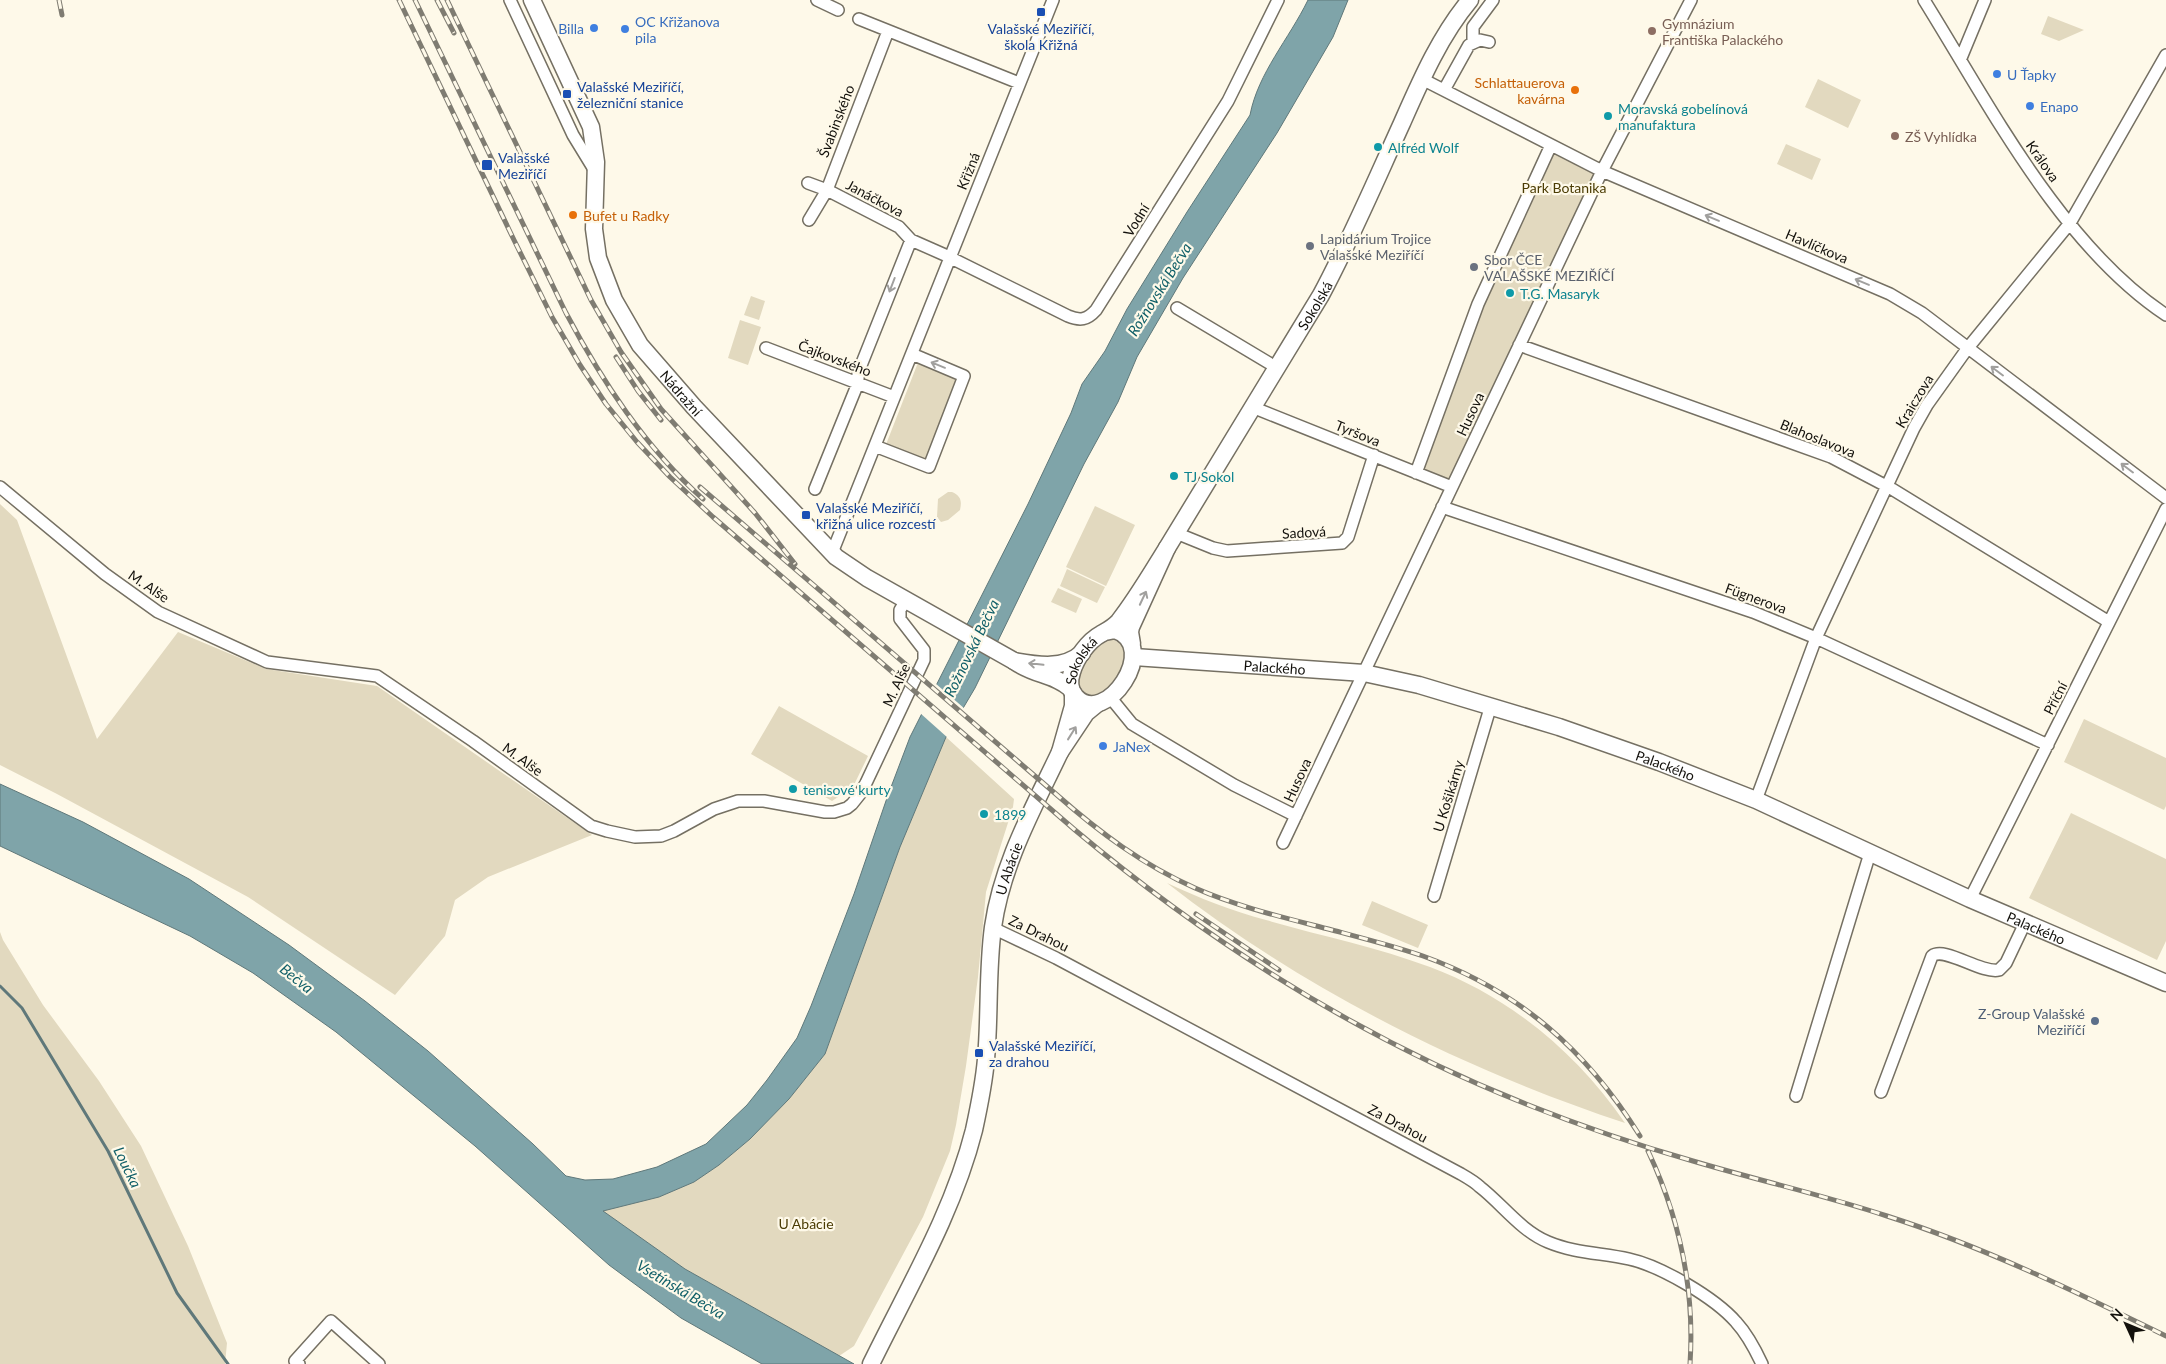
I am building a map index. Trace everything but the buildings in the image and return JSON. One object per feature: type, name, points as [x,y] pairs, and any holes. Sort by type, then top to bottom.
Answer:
[{"type":"main road","name":"Nádražní","points":[[532,0],[587,117],[594,142],[596,173],[594,229],[598,258],[623,318],[640,345],[666,377],[832,553],[866,578],[1035,674],[1055,678],[1072,691]]},
{"type":"main road","name":"Sokolská","points":[[1060,752],[1073,706],[1071,674],[1082,653],[1093,640],[1115,626],[1126,612],[1167,548],[1334,271],[1422,79],[1445,35],[1470,0]]},
{"type":"main road","name":"Sokolská","points":[[1024,827],[1060,752],[1086,713],[1103,701],[1124,681],[1133,650],[1131,627],[1167,548]]},
{"type":"main road","name":"Sokolská","points":[[1105,632],[1112,630],[1120,632],[1130,639],[1133,650]]},
{"type":"main road","name":"Palackého","points":[[1133,650],[1364,673],[1410,682],[1491,706],[1659,762],[1756,800],[1837,843],[1870,853],[1970,899],[2166,983]]},
{"type":"main road","name":"Nádražní","points":[[1011,659],[1040,665],[1056,665],[1073,660],[1082,653]]},
{"type":"main road","name":"Sokolská","points":[[1072,691],[1081,702],[1103,701]]},
{"type":"main road","name":"U Abácie","points":[[871,1364],[938,1229],[966,1161],[981,1095],[986,1060],[993,928],[1003,881],[1024,827]]},
{"type":"street","points":[[510,0],[573,135],[596,173]]},
{"type":"street","points":[[817,0],[838,10]]},
{"type":"street","name":"Křižná","points":[[832,553],[1052,0]]},
{"type":"street","name":"Vodní","points":[[950,257],[1075,319],[1084,320],[1092,315],[1228,101],[1278,0]]},
{"type":"street","points":[[1473,42],[1473,27],[1493,0]]},
{"type":"street","name":"Husova","points":[[1283,843],[1602,171],[1691,0]]},
{"type":"street","name":"Králova","points":[[1924,0],[1961,58],[1981,95],[2024,161],[2070,223],[2108,267],[2152,306],[2166,315]]},
{"type":"street","points":[[1961,58],[1985,0]]},
{"type":"street","points":[[859,19],[999,70],[1019,83]]},
{"type":"street","name":"Švabinského","points":[[809,220],[827,190],[888,30]]},
{"type":"street","points":[[1444,90],[1467,48],[1473,42],[1480,40],[1489,42]]},
{"type":"street","name":"Kraiczova","points":[[1756,800],[1816,638],[1914,428],[1927,405],[1967,349],[2070,223],[2166,55]]},
{"type":"street","name":"Havlíčkova","points":[[1422,79],[1602,171],[1890,294],[1922,314],[2166,498]]},
{"type":"street","points":[[1416,472],[1478,304],[1551,145]]},
{"type":"street","name":"Janáčkova","points":[[808,183],[827,190],[899,227],[911,240],[950,257]]},
{"type":"street","points":[[815,489],[858,383],[858,372],[911,240]]},
{"type":"street","points":[[1177,308],[1269,363]]},
{"type":"street","name":"Blahoslavova","points":[[1519,345],[1831,456],[1887,486],[2109,622]]},
{"type":"street","name":"Čajkovského","points":[[766,348],[894,397]]},
{"type":"street","points":[[875,446],[929,467],[964,376],[912,354]]},
{"type":"street","name":"Tyršova","points":[[1252,407],[1452,487]]},
{"type":"street","name":"Sadová","points":[[1176,533],[1213,548],[1226,551],[1342,543],[1348,537],[1374,455]]},
{"type":"street","name":"M. Alše","points":[[0,487],[105,574],[158,612],[267,662],[377,676],[474,741],[591,826],[615,834],[635,837],[668,834],[714,809],[738,802],[776,802],[825,812],[841,810],[852,804],[866,783],[924,660],[924,650],[900,619],[900,610],[906,600]]},
{"type":"street","name":"Fügnerova","points":[[1442,507],[1753,612],[1816,638],[2048,745]]},
{"type":"street","name":"Příční","points":[[1970,899],[2166,509]]},
{"type":"street","points":[[1103,701],[1132,724],[1234,785],[1296,816]]},
{"type":"street","name":"U Košikárny","points":[[1434,896],[1491,706]]},
{"type":"street","points":[[1796,1096],[1870,853]]},
{"type":"street","points":[[1881,1092],[1932,956],[1941,953],[1988,970],[1999,970],[2006,963],[2025,923]]},
{"type":"street","name":"Za Drahou","points":[[993,928],[1056,958],[1462,1174],[1480,1186],[1526,1228],[1546,1241],[1570,1250],[1631,1259],[1667,1274],[1704,1296],[1730,1315],[1744,1332],[1762,1364]]},
{"type":"street","points":[[299,1364],[295,1360],[331,1321],[379,1364]]},
{"type":"green space","points":[[2048,16],[2084,30],[2059,41],[2041,34]]},
{"type":"green space","points":[[1818,79],[1861,100],[1848,128],[1805,107]]},
{"type":"green space","points":[[1786,144],[1821,159],[1812,180],[1777,164]]},
{"type":"green space","name":"Park Botanika","points":[[1553,146],[1602,171],[1452,487],[1416,473],[1478,304]]},
{"type":"green space","points":[[751,296],[765,301],[759,320],[744,315]]},
{"type":"green space","points":[[740,320],[761,327],[748,365],[728,358]]},
{"type":"green space","points":[[919,360],[961,377],[928,463],[885,447]]},
{"type":"green space","points":[[948,492],[952,492],[959,497],[961,501],[960,510],[948,520],[941,522],[937,517],[938,499]]},
{"type":"green space","points":[[0,504],[17,520],[97,739],[178,632],[266,669],[377,686],[592,835],[488,877],[455,900],[445,936],[395,995],[248,897],[0,765]]},
{"type":"green space","points":[[1095,506],[1135,525],[1106,586],[1066,567]]},
{"type":"green space","points":[[1067,569],[1105,587],[1097,603],[1060,586]]},
{"type":"green space","points":[[1058,588],[1082,599],[1076,613],[1051,602]]},
{"type":"green space","points":[[1113,639],[1123,646],[1124,659],[1119,674],[1105,692],[1087,696],[1078,685],[1078,678],[1083,663],[1100,644]]},
{"type":"green space","points":[[779,706],[868,756],[853,787],[832,801],[751,754]]},
{"type":"green space","points":[[2084,719],[2166,758],[2166,806],[2164,810],[2064,762]]},
{"type":"green space","name":"U Abácie","points":[[946,737],[1014,799],[1013,807],[986,892],[978,977],[966,1066],[950,1151],[923,1217],[854,1346],[839,1356],[685,1269],[602,1211],[659,1197],[694,1182],[719,1165],[750,1139],[789,1099],[825,1054],[900,847]]},
{"type":"green space","points":[[2071,813],[2166,859],[2166,941],[2157,960],[2029,898]]},
{"type":"green space","points":[[1167,883],[1241,913],[1390,953],[1459,979],[1514,1011],[1540,1030],[1586,1073],[1625,1123],[1564,1102],[1504,1078],[1386,1022],[1273,958],[1219,922]]},
{"type":"green space","points":[[1372,901],[1428,925],[1418,948],[1362,925]]},
{"type":"green space","points":[[0,932],[43,1005],[99,1081],[141,1146],[188,1246],[227,1343],[225,1364],[0,1364]]},
{"type":"water","points":[[1308,0],[1348,0],[1333,37],[1277,133],[1183,278],[1137,357],[1118,402],[1084,464],[975,688],[946,737],[900,847],[825,1054],[789,1099],[750,1139],[719,1165],[694,1182],[659,1197],[603,1211],[685,1269],[854,1364],[762,1364],[681,1318],[609,1265],[475,1146],[336,1032],[253,973],[190,936],[0,846],[0,784],[83,822],[189,879],[289,945],[365,1001],[428,1051],[533,1144],[566,1176],[585,1180],[613,1179],[657,1167],[706,1144],[747,1105],[797,1038],[854,894],[910,737],[1028,504],[1071,413],[1082,384],[1105,351],[1127,309],[1187,212],[1250,115],[1254,100],[1267,70]]},
{"type":"pier","points":[[935,683],[965,709],[948,738],[920,713]]},
{"type":"waterway","name":"Loučka","points":[[0,986],[22,1008],[108,1151],[177,1293],[228,1364]]},
{"type":"railway","points":[[59,0],[62,15]]},
{"type":"railway","points":[[399,0],[552,317],[580,365],[606,404],[637,442],[670,477],[713,517],[1126,872],[1234,949],[1290,985],[1347,1019],[1405,1050],[1465,1078],[1526,1104],[1630,1142],[1839,1201],[1923,1228],[2028,1271],[2166,1336]]},
{"type":"railway","points":[[415,0],[566,313],[594,363],[626,412],[662,458],[703,499]]},
{"type":"railway","points":[[437,0],[454,33]]},
{"type":"railway","points":[[447,0],[591,300],[621,352],[661,409],[755,513],[795,564]]},
{"type":"railway","points":[[616,357],[638,391],[661,420]]},
{"type":"railway","points":[[700,487],[1073,809],[1122,847],[1157,869],[1211,895],[1262,912],[1412,952],[1458,970],[1490,987],[1548,1027],[1573,1050],[1619,1105],[1640,1136]]},
{"type":"railway","points":[[1196,914],[1279,970]]},
{"type":"railway","points":[[1648,1151],[1669,1202],[1683,1254],[1690,1308],[1690,1364]]},
{"type":"place","name":"Valašské Meziříčí, škola Křižná","points":[[1041,12]]},
{"type":"place","name":"Billa","points":[[594,28]]},
{"type":"place","name":"OC Křižanova pila","points":[[625,29]]},
{"type":"place","name":"Gymnázium Františka Palackého","points":[[1652,31]]},
{"type":"place","name":"U Ťapky","points":[[1997,74]]},
{"type":"place","name":"Schlattauerova kavárna","points":[[1575,90]]},
{"type":"place","name":"Valašské Meziříčí, železniční stanice","points":[[567,94]]},
{"type":"place","name":"Enapo","points":[[2030,106]]},
{"type":"place","name":"Moravská gobelínová manufaktura","points":[[1608,116]]},
{"type":"place","name":"ZŠ Vyhlídka","points":[[1895,136]]},
{"type":"place","name":"Alfréd Wolf","points":[[1378,147]]},
{"type":"place","name":"Valašské Meziříčí","points":[[487,165]]},
{"type":"place","name":"Bufet u Radky","points":[[573,215]]},
{"type":"place","name":"Lapidárium Trojice Valašské Meziříčí","points":[[1310,246]]},
{"type":"place","name":"Sbor ČCE VALAŠSKÉ MEZIŘÍČÍ","points":[[1474,267]]},
{"type":"place","name":"T.G. Masaryk","points":[[1510,293]]},
{"type":"place","name":"TJ Sokol","points":[[1174,476]]},
{"type":"place","name":"Valašské Meziříčí, křižná ulice rozcestí","points":[[806,515]]},
{"type":"place","name":"JaNex","points":[[1103,746]]},
{"type":"place","name":"tenisové kurty","points":[[793,789]]},
{"type":"place","name":"1899","points":[[984,814]]},
{"type":"place","name":"Z-Group Valašské Meziříčí","points":[[2095,1021]]},
{"type":"place","name":"Valašské Meziříčí, za drahou","points":[[979,1053]]},
{"type":"water label","name":"Rožnovská Bečva","points":[[1159,289]]},
{"type":"water label","name":"Rožnovská Bečva","points":[[971,648]]},
{"type":"water label","name":"Bečva","points":[[297,978]]},
{"type":"water label","name":"Vsetínská Bečva","points":[[681,1289]]}]
